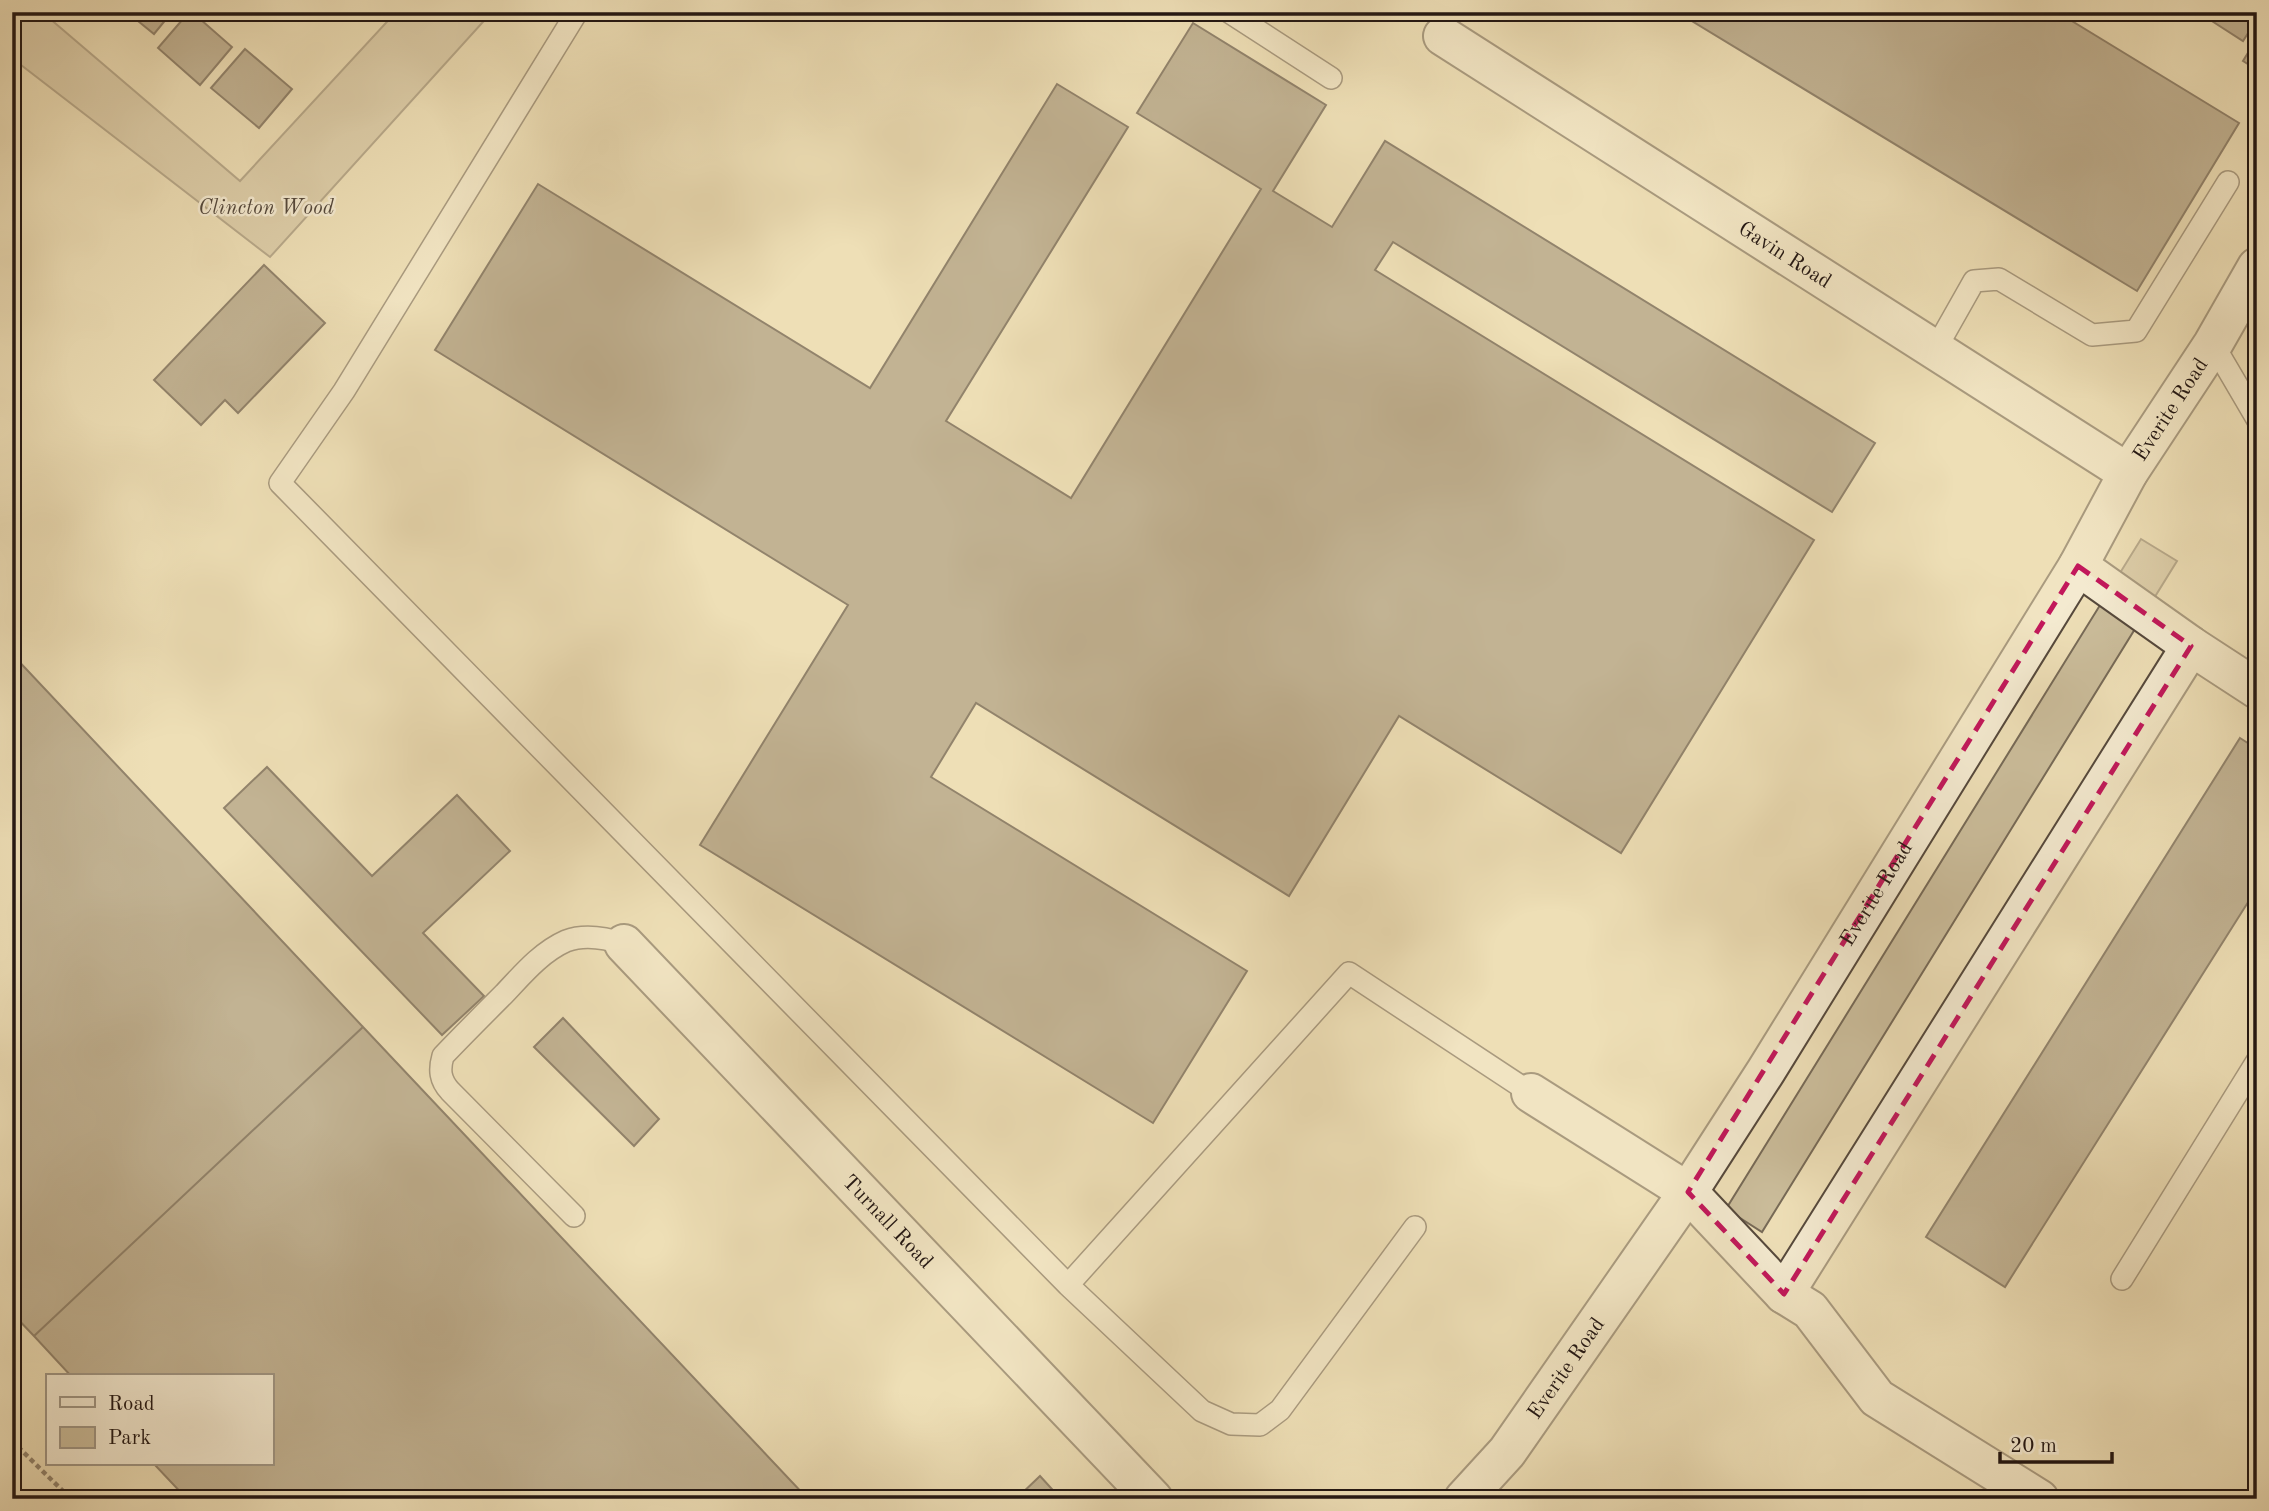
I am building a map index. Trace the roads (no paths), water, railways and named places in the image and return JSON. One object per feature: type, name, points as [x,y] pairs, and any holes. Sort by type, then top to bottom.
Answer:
[{"type":"street","name":"Gavin Road","points":[[1443,36],[2128,473]]},
{"type":"street","name":"Everite Road","points":[[1464,1499],[1507,1452],[1688,1192],[1766,1071],[2078,566],[2128,473],[2213,344],[2257,267]]},
{"type":"street","points":[[2078,566],[2257,689]]},
{"type":"street","points":[[1784,1294],[2191,646]]},
{"type":"street","name":"Turnall Road","points":[[624,944],[1153,1499]]},
{"type":"street","points":[[1531,1093],[1688,1192],[1784,1294],[1810,1310],[1877,1398],[2039,1499]]},
{"type":"lane","points":[[577,12],[344,391],[280,483],[1068,1284],[1202,1411],[1231,1424],[1260,1425],[1280,1410],[1415,1227]]},
{"type":"lane","points":[[1229,12],[1331,78]]},
{"type":"lane","points":[[1935,350],[1974,281],[1999,279],[2092,335],[2136,331],[2228,182]]},
{"type":"lane","points":[[2213,344],[2257,419]]},
{"type":"lane","points":[[574,1216],[443,1084],[439,1069],[443,1056],[529,968],[551,950],[578,938],[605,937],[624,944]]},
{"type":"lane","points":[[1068,1284],[1349,973],[1531,1093]]},
{"type":"lane","points":[[2122,1279],[2257,1061]]},
{"type":"park label","name":"Clincton Wood","points":[[266,207]]}]
